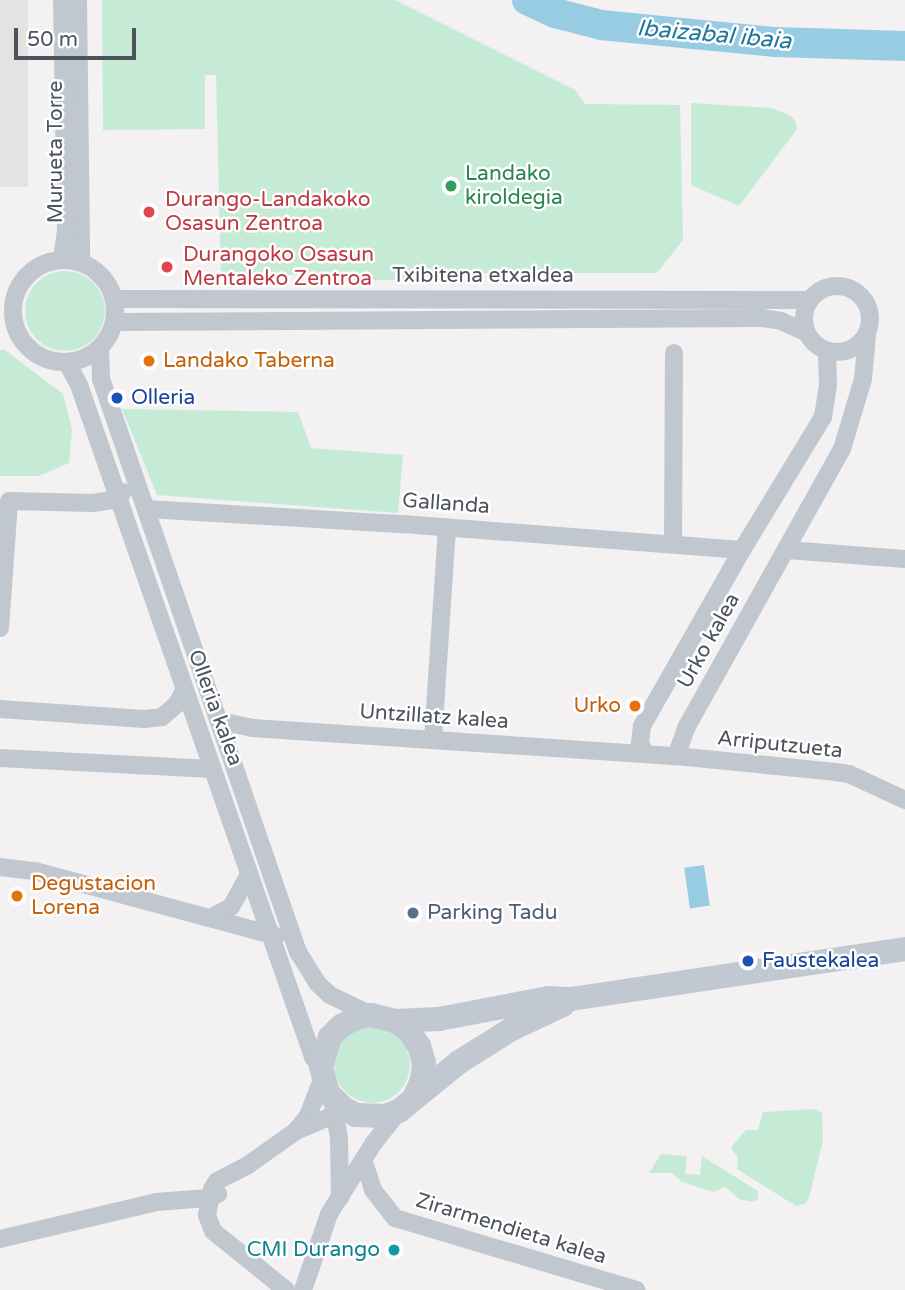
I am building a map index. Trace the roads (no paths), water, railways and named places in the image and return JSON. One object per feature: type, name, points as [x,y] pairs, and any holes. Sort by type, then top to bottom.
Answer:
[{"type":"main road","points":[[571,999],[510,1030],[459,1062],[407,1103],[370,1118],[331,1094],[323,1052],[330,1037],[341,1026],[356,1018],[439,1019],[549,998],[571,999],[905,949]]},
{"type":"main road","points":[[383,1018],[410,1031],[419,1046],[423,1071],[407,1103]]},
{"type":"street","name":"Murueta Torre","points":[[62,0],[66,229],[62,259]]},
{"type":"street","name":"Murueta Torre","points":[[78,0],[80,262]]},
{"type":"street","points":[[62,259],[80,262],[96,271],[107,283],[114,299],[114,322],[100,348],[90,356],[67,363],[39,357],[6,323],[7,297],[33,270],[62,259]]},
{"type":"street","points":[[839,286],[860,294],[870,304],[871,326],[867,336],[849,351],[827,352],[811,341],[806,332],[804,315],[810,300],[828,287],[839,286]]},
{"type":"street","name":"Txibitena etxaldea","points":[[114,299],[810,300]]},
{"type":"street","name":"Txibitena etxaldea","points":[[114,322],[762,318],[781,321],[806,332]]},
{"type":"street","name":"Urko kalea","points":[[676,755],[686,728],[842,449],[863,379],[867,336]]},
{"type":"street","name":"Olleria kalea","points":[[100,348],[101,379],[299,952],[317,983],[330,995],[383,1018]]},
{"type":"street","points":[[742,550],[823,417],[828,384],[827,352]]},
{"type":"street","points":[[673,543],[674,353]]},
{"type":"street","name":"Olleria kalea","points":[[67,363],[79,385],[313,1057],[331,1094],[339,1137],[340,1198]]},
{"type":"street","points":[[0,628],[9,501],[93,503],[117,499],[135,480]]},
{"type":"street","name":"Gallanda","points":[[147,509],[447,527],[742,550]]},
{"type":"street","points":[[433,739],[447,527]]},
{"type":"street","name":"Urko kalea","points":[[646,754],[640,747],[639,732],[742,550]]},
{"type":"street","points":[[787,550],[905,559]]},
{"type":"street","points":[[0,709],[144,719],[162,717],[177,704],[184,690]]},
{"type":"street","name":"Untzillatz kalea","points":[[220,721],[252,728],[646,754]]},
{"type":"street","name":"Arriputzueta","points":[[646,754],[849,774],[905,800]]},
{"type":"street","points":[[0,758],[212,769]]},
{"type":"street","points":[[2,864],[268,931],[299,952]]},
{"type":"street","points":[[212,917],[231,907],[248,874]]},
{"type":"street","points":[[296,1131],[331,1094]]},
{"type":"street","points":[[0,1239],[168,1202],[208,1198],[237,1181],[248,1166],[296,1131],[331,1094]]},
{"type":"street","points":[[303,1290],[329,1214],[373,1144],[407,1103]]},
{"type":"street","name":"Zirarmendieta kalea","points":[[364,1162],[373,1190],[396,1218],[637,1290]]},
{"type":"street","points":[[208,1198],[207,1218],[213,1230],[286,1290]]},
{"type":"street","points":[[168,1202],[207,1218]]},
{"type":"water","points":[[704,865],[710,906],[690,908],[684,868]]},
{"type":"waterway","name":"Ibaizabal ibaia","points":[[527,0],[555,13],[601,25],[775,42],[905,46]]},
{"type":"place","name":"Landako kiroldegia","points":[[451,186]]},
{"type":"place","name":"Durango-Landakoko Osasun Zentroa","points":[[149,212]]},
{"type":"place","name":"Durangoko Osasun Mentaleko Zentroa","points":[[167,267]]},
{"type":"place","name":"Landako Taberna","points":[[149,361]]},
{"type":"place","name":"Olleria","points":[[117,398]]},
{"type":"place","name":"Urko","points":[[635,706]]},
{"type":"place","name":"Degustacion Lorena","points":[[17,896]]},
{"type":"place","name":"Parking Tadu","points":[[413,913]]},
{"type":"place","name":"Faustekalea","points":[[748,961]]},
{"type":"place","name":"CMI Durango","points":[[394,1250]]}]
